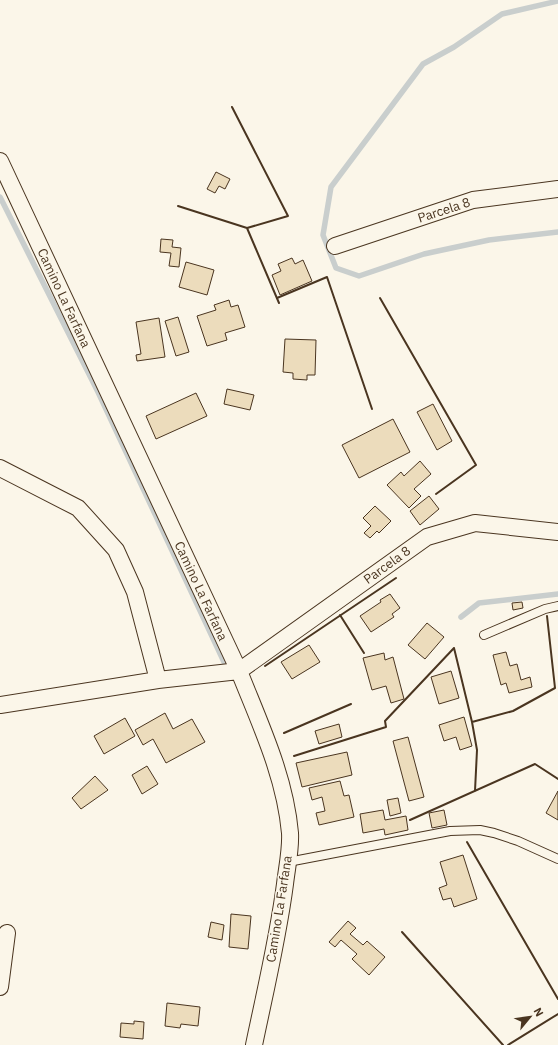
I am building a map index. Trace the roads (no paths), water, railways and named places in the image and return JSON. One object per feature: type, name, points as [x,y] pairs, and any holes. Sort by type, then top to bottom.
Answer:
[{"type":"street","name":"Camino La Farfana","points":[[0,161],[239,671],[273,756],[281,782],[287,808],[290,834],[288,862],[283,901],[254,1045]]},
{"type":"street","name":"Parcela 8","points":[[335,246],[473,200],[558,188]]},
{"type":"street","points":[[0,468],[78,508],[116,550],[135,592],[158,680]]},
{"type":"street","name":"Parcela 8","points":[[239,671],[427,537],[475,523],[558,532]]},
{"type":"street","points":[[0,705],[158,680],[239,671]]},
{"type":"street","points":[[0,987],[7,933]]},
{"type":"lane","points":[[484,635],[545,609],[558,606]]},
{"type":"lane","points":[[288,862],[450,831],[480,830],[494,832],[558,859]]},
{"type":"waterway","points":[[558,1],[502,14],[454,47],[423,64],[331,187],[323,235],[336,268],[359,276],[424,254],[489,240],[558,232]]},
{"type":"waterway","points":[[0,197],[98,392],[224,662]]},
{"type":"waterway","points":[[461,617],[479,603],[558,594]]}]
